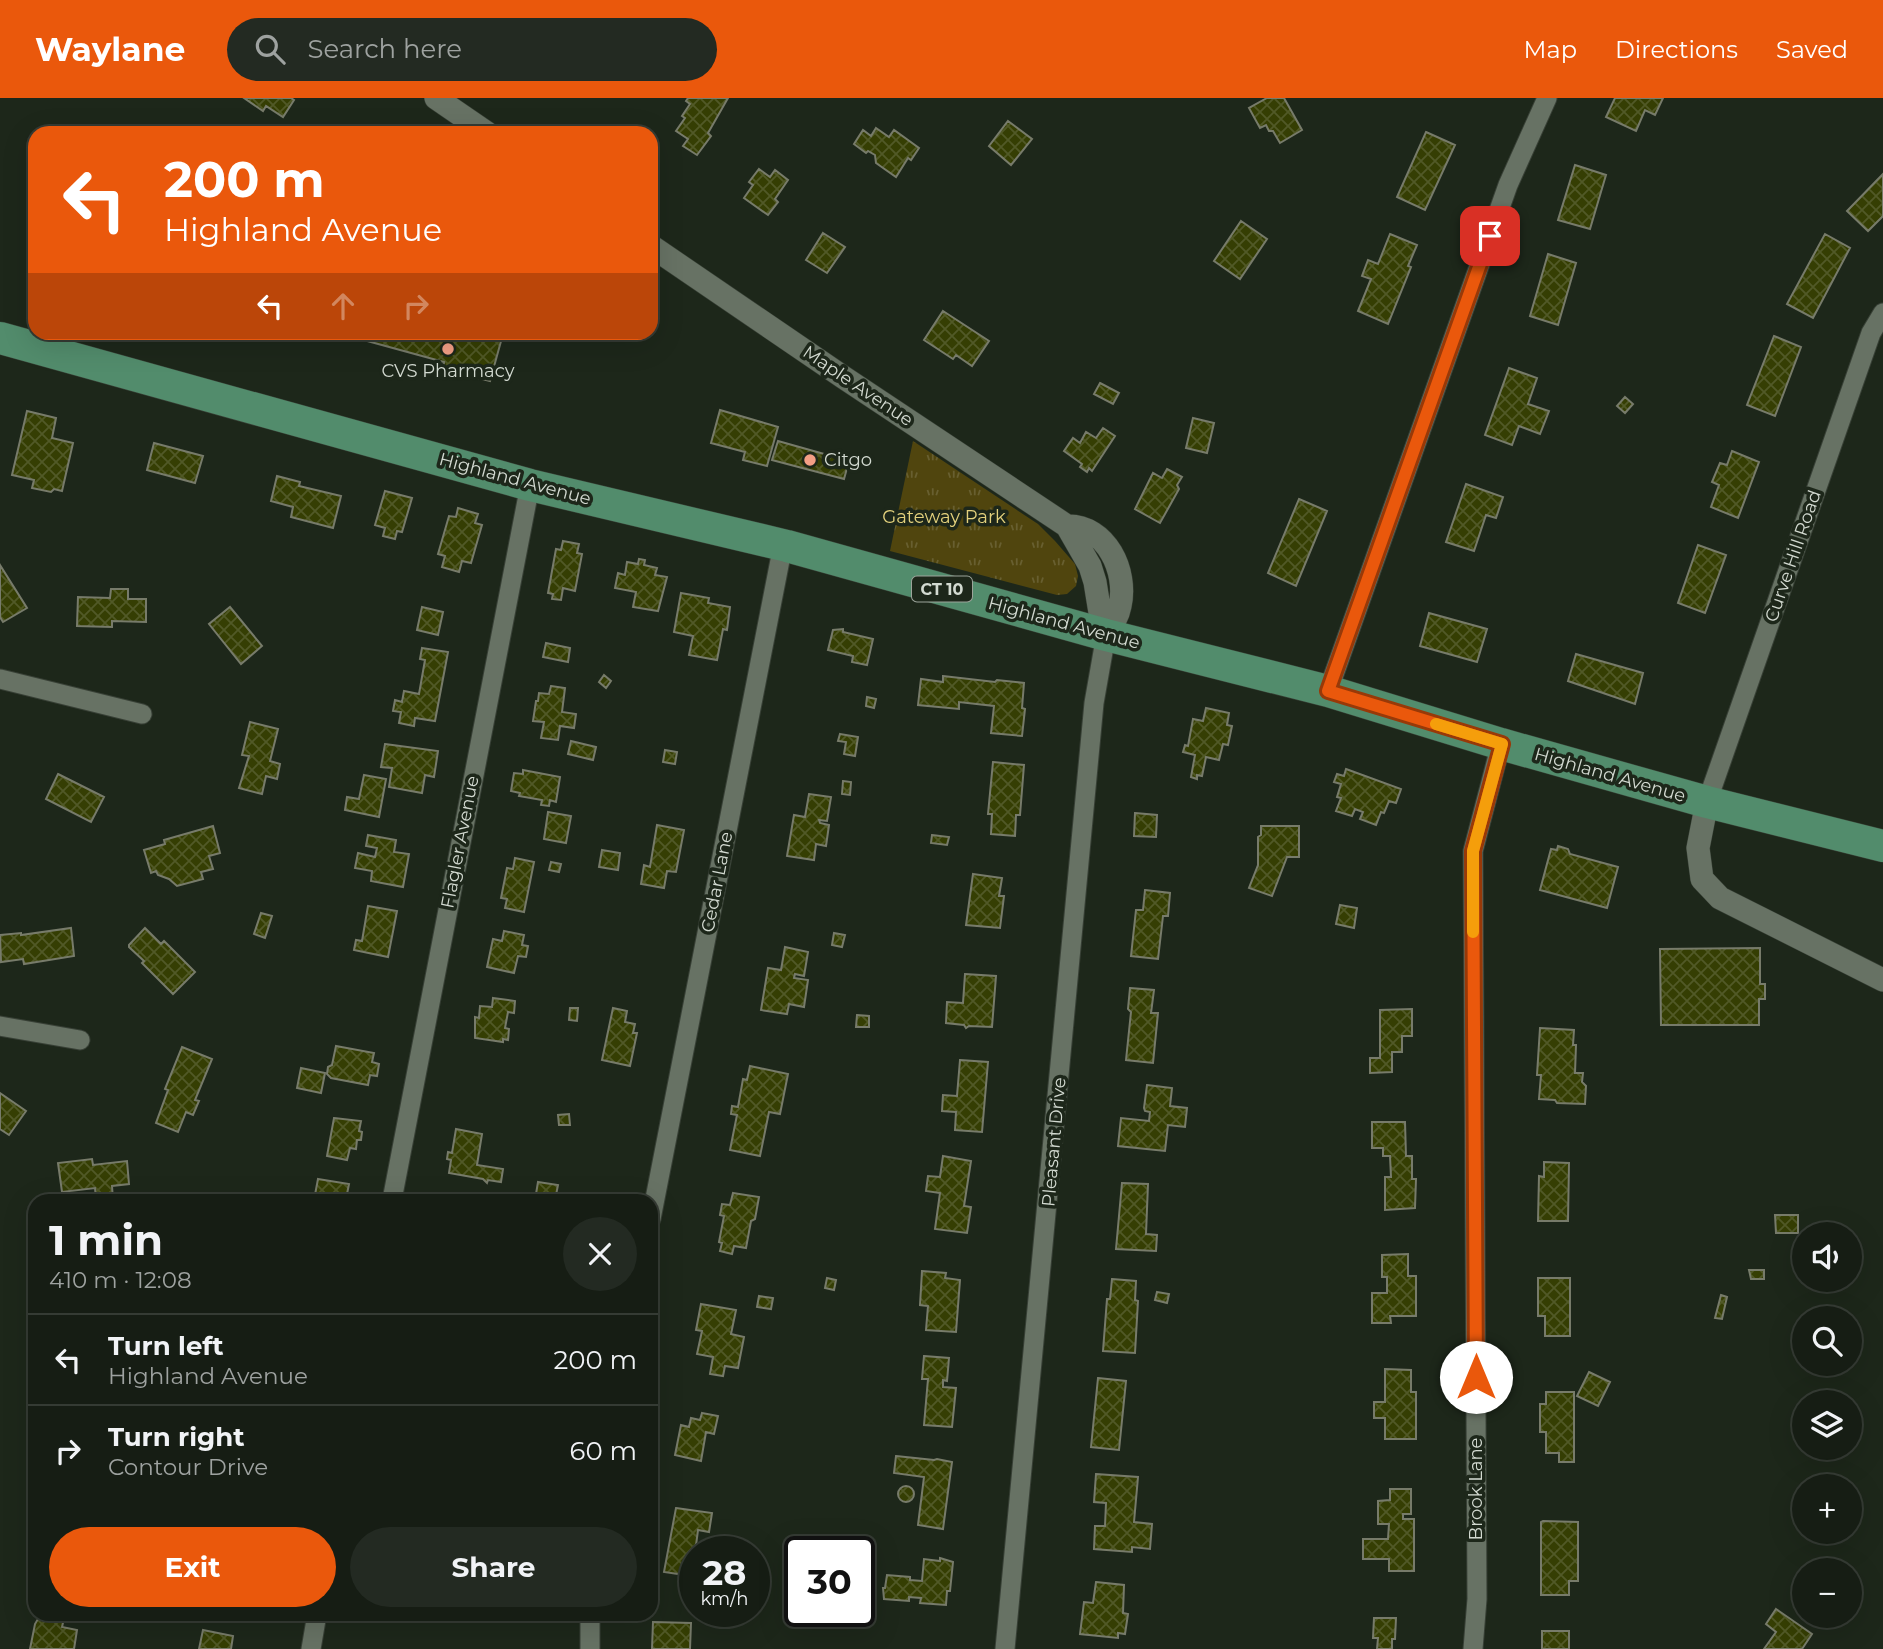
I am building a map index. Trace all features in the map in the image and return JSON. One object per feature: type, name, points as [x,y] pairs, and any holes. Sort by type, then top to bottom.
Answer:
[{"type":"highway","name":"Highland Avenue","points":[[0,338],[530,485],[783,545],[1106,635],[1328,691],[1707,802],[1883,846]]},
{"type":"street","points":[[436,98],[477,126]]},
{"type":"street","points":[[1328,691],[1508,186],[1547,98]]},
{"type":"street","name":"Maple Avenue","points":[[658,251],[1067,526],[1093,574],[1106,635]]},
{"type":"street","name":"Curve Hill Road","points":[[1707,802],[1871,333],[1883,313]]},
{"type":"street","name":"Flagler Avenue","points":[[393,1194],[530,485]]},
{"type":"street","name":"Cedar Lane","points":[[656,1194],[783,545]]},
{"type":"street","name":"Pleasant Drive","points":[[1005,1649],[1094,703],[1106,635]]},
{"type":"street","points":[[0,679],[142,714]]},
{"type":"street","name":"Brook Lane","points":[[1473,1649],[1477,1599],[1473,851],[1502,744]]},
{"type":"street","points":[[1707,802],[1698,848],[1702,879],[1720,898],[1883,980]]},
{"type":"street","points":[[0,1027],[80,1041]]},
{"type":"street","points":[[311,1649],[316,1621]]},
{"type":"street","points":[[590,1621],[590,1649]]},
{"type":"green space","name":"Gateway Park","points":[[913,441],[1038,524],[1075,564],[1078,576],[1076,586],[1067,594],[1057,595],[890,551]]},
{"type":"building","points":[[244,98],[294,100],[283,117],[266,106],[263,111]]},
{"type":"building","points":[[688,98],[728,98],[708,133],[711,136],[697,155],[683,146],[688,139],[676,131],[685,118],[682,116],[690,104],[686,101]]},
{"type":"building","points":[[1267,98],[1284,98],[1302,130],[1280,143],[1266,125],[1260,128],[1249,108]]},
{"type":"building","points":[[1615,98],[1663,98],[1655,115],[1645,110],[1636,131],[1606,117]]},
{"type":"building","points":[[1008,121],[1032,139],[1011,165],[989,146]]},
{"type":"building","points":[[876,128],[889,137],[894,130],[919,148],[911,160],[908,158],[896,177],[876,163],[875,155],[868,151],[866,153],[854,144],[863,130],[871,136]]},
{"type":"building","points":[[1426,132],[1455,145],[1425,210],[1397,197]]},
{"type":"building","points":[[1575,165],[1606,175],[1590,229],[1558,220]]},
{"type":"building","points":[[759,169],[770,177],[775,170],[788,180],[775,199],[778,202],[768,215],[744,198],[753,185],[749,182]]},
{"type":"building","points":[[1883,174],[1883,216],[1868,231],[1847,211]]},
{"type":"building","points":[[1241,221],[1267,239],[1240,279],[1214,261]]},
{"type":"building","points":[[823,233],[845,247],[827,273],[806,260]]},
{"type":"building","points":[[1390,234],[1417,245],[1388,324],[1358,311],[1371,279],[1362,276],[1368,260],[1378,264]]},
{"type":"building","points":[[1825,234],[1850,248],[1813,318],[1787,304]]},
{"type":"building","points":[[1548,254],[1576,263],[1558,325],[1530,316]]},
{"type":"building","points":[[943,311],[989,341],[972,366],[956,355],[953,359],[924,340]]},
{"type":"building","points":[[1774,336],[1801,347],[1775,416],[1747,405]]},
{"type":"building","name":"CVS Pharmacy","points":[[364,340],[501,340],[490,381],[443,369],[444,362]]},
{"type":"building","points":[[1509,368],[1537,378],[1528,404],[1549,411],[1540,434],[1519,426],[1512,445],[1485,435]]},
{"type":"building","points":[[1100,383],[1119,393],[1113,404],[1094,394]]},
{"type":"building","points":[[1625,397],[1633,404],[1625,413],[1617,406]]},
{"type":"building","points":[[720,410],[778,427],[767,466],[743,460],[745,452],[711,443]]},
{"type":"building","points":[[27,411],[56,418],[52,438],[73,443],[62,491],[32,488],[34,480],[12,475]]},
{"type":"building","points":[[1193,418],[1214,423],[1207,453],[1186,448]]},
{"type":"building","points":[[1103,428],[1115,436],[1092,471],[1089,468],[1087,472],[1080,467],[1082,464],[1064,451],[1073,438],[1080,443],[1086,432],[1096,438]]},
{"type":"building","points":[[778,441],[849,461],[844,479],[772,460]]},
{"type":"building","points":[[154,443],[203,456],[195,483],[147,470]]},
{"type":"building","points":[[1732,451],[1759,462],[1738,518],[1711,507],[1719,485],[1712,482],[1720,463],[1727,465]]},
{"type":"building","points":[[1167,469],[1182,477],[1177,485],[1179,489],[1160,523],[1135,509],[1153,473],[1162,478]]},
{"type":"building","points":[[277,476],[300,482],[299,486],[341,496],[333,528],[291,517],[293,507],[271,501]]},
{"type":"building","points":[[1466,484],[1503,497],[1496,518],[1486,515],[1474,551],[1446,542]]},
{"type":"building","points":[[385,491],[412,498],[402,532],[397,531],[395,539],[383,536],[385,528],[375,525]]},
{"type":"building","points":[[1299,499],[1327,511],[1296,586],[1268,573]]},
{"type":"building","points":[[458,508],[478,514],[475,523],[482,525],[471,563],[462,561],[459,572],[442,567],[445,556],[438,554],[449,516],[456,517]]},
{"type":"building","points":[[563,541],[579,544],[577,553],[582,554],[575,591],[563,588],[561,600],[552,599],[553,594],[548,593],[556,549],[561,550]]},
{"type":"building","points":[[1698,545],[1726,555],[1705,613],[1678,603]]},
{"type":"building","points":[[639,559],[645,560],[644,565],[657,568],[655,575],[667,577],[658,611],[633,607],[636,592],[615,588],[618,573],[625,575],[627,562],[638,564]]},
{"type":"building","points":[[0,565],[27,608],[3,622],[0,617]]},
{"type":"building","points":[[111,589],[128,589],[128,599],[146,599],[146,622],[112,621],[112,627],[77,626],[78,597],[110,598]]},
{"type":"building","points":[[681,593],[709,598],[708,603],[730,607],[727,630],[723,629],[717,660],[689,655],[693,636],[674,632]]},
{"type":"building","points":[[230,607],[262,646],[241,664],[209,624]]},
{"type":"building","points":[[422,607],[443,612],[438,635],[417,630]]},
{"type":"building","points":[[1429,613],[1487,629],[1477,662],[1420,646]]},
{"type":"building","points":[[843,629],[843,632],[873,639],[867,665],[852,662],[853,656],[828,650],[833,630]]},
{"type":"building","points":[[546,643],[570,648],[568,662],[543,657]]},
{"type":"building","points":[[422,648],[448,652],[435,721],[415,718],[414,726],[399,723],[401,712],[393,711],[395,700],[402,702],[404,691],[419,694],[425,660],[420,659]]},
{"type":"building","points":[[1576,654],[1643,673],[1635,704],[1568,681]]},
{"type":"building","points":[[604,675],[611,681],[606,688],[599,682]]},
{"type":"building","points":[[943,676],[1024,683],[1022,736],[991,733],[994,706],[959,702],[959,709],[918,705],[921,679],[943,682]]},
{"type":"building","points":[[551,686],[565,688],[562,712],[576,714],[574,728],[560,726],[558,740],[541,738],[544,722],[533,721],[539,693],[549,694]]},
{"type":"building","points":[[867,697],[876,699],[874,708],[866,706]]},
{"type":"building","points":[[1206,708],[1229,713],[1227,725],[1232,726],[1228,745],[1223,744],[1219,760],[1206,757],[1202,776],[1197,775],[1197,779],[1191,777],[1195,755],[1183,752],[1185,745],[1188,746],[1193,719],[1203,721]]},
{"type":"building","points":[[250,722],[278,729],[270,761],[280,764],[277,779],[266,776],[262,794],[239,788],[249,756],[242,755]]},
{"type":"building","points":[[840,734],[858,737],[855,756],[844,754],[846,742],[838,741]]},
{"type":"building","points":[[571,741],[596,747],[593,760],[568,754]]},
{"type":"building","points":[[385,744],[438,751],[434,777],[425,775],[422,793],[389,787],[392,768],[381,767]]},
{"type":"building","points":[[665,750],[677,752],[675,764],[663,762]]},
{"type":"building","points":[[993,762],[1024,765],[1020,815],[1016,815],[1015,836],[991,834],[992,814],[988,814]]},
{"type":"building","points":[[1346,769],[1401,789],[1396,803],[1389,801],[1376,825],[1360,819],[1363,812],[1355,809],[1352,816],[1336,811],[1341,798],[1337,797],[1341,784],[1334,782],[1337,774],[1344,776]]},
{"type":"building","points":[[523,770],[560,777],[556,802],[550,800],[549,806],[541,805],[542,800],[519,796],[520,793],[511,791],[514,773],[523,774]]},
{"type":"building","points":[[58,774],[104,797],[91,822],[46,799]]},
{"type":"building","points":[[364,775],[386,779],[379,817],[345,810],[347,797],[359,799]]},
{"type":"building","points":[[843,781],[851,782],[850,795],[842,794]]},
{"type":"building","points":[[809,794],[831,797],[827,821],[819,820],[820,823],[829,825],[826,846],[816,844],[814,860],[787,856],[794,815],[805,817]]},
{"type":"building","points":[[548,812],[571,816],[566,843],[544,839]]},
{"type":"building","points":[[1135,813],[1157,815],[1156,837],[1134,836]]},
{"type":"building","points":[[657,825],[684,830],[676,872],[667,871],[664,888],[641,884],[644,865],[650,867]]},
{"type":"building","points":[[213,826],[220,853],[209,856],[213,869],[201,872],[203,879],[177,886],[156,871],[151,873],[144,850],[165,844],[164,840]]},
{"type":"building","points":[[1261,826],[1299,826],[1299,857],[1287,857],[1272,896],[1249,888],[1258,865],[1258,837],[1261,835]]},
{"type":"building","points":[[368,835],[396,840],[394,852],[409,854],[403,887],[371,881],[372,871],[355,868],[358,853],[375,857],[377,848],[366,846]]},
{"type":"building","points":[[932,835],[949,837],[947,845],[931,843]]},
{"type":"building","points":[[1558,846],[1568,849],[1570,854],[1618,867],[1607,908],[1540,890],[1551,849],[1557,850]]},
{"type":"building","points":[[602,850],[620,853],[618,870],[599,867]]},
{"type":"building","points":[[515,858],[534,862],[524,912],[505,908],[507,899],[501,898],[507,868],[513,869]]},
{"type":"building","points":[[551,862],[561,864],[559,872],[549,870]]},
{"type":"building","points":[[973,874],[1002,878],[999,896],[1004,896],[1000,928],[966,925]]},
{"type":"building","points":[[1145,890],[1170,893],[1168,916],[1163,916],[1158,959],[1131,956],[1136,910],[1143,910]]},
{"type":"building","points":[[1340,905],[1357,908],[1354,928],[1336,924]]},
{"type":"building","points":[[368,906],[397,911],[388,957],[354,950],[356,940],[362,941]]},
{"type":"building","points":[[261,913],[272,916],[265,938],[254,934]]},
{"type":"building","points":[[71,928],[74,956],[24,964],[23,959],[1,962],[0,935]]},
{"type":"building","points":[[145,928],[161,944],[164,941],[195,972],[173,994],[129,947]]},
{"type":"building","points":[[504,931],[524,935],[522,945],[528,946],[526,957],[518,956],[514,973],[487,967],[493,939],[502,941]]},
{"type":"building","points":[[834,933],[845,935],[842,947],[832,945]]},
{"type":"building","points":[[785,947],[808,952],[804,976],[795,974],[794,978],[808,980],[804,1007],[789,1004],[787,1014],[761,1010],[768,968],[781,970]]},
{"type":"building","points":[[1760,948],[1760,984],[1765,984],[1765,999],[1759,999],[1759,1025],[1661,1025],[1660,949]]},
{"type":"building","points":[[965,974],[996,976],[992,1027],[966,1028],[964,1025],[946,1023],[947,1002],[963,1003]]},
{"type":"building","points":[[1130,988],[1154,990],[1151,1013],[1158,1013],[1153,1063],[1126,1060],[1131,1012],[1128,1009]]},
{"type":"building","points":[[493,998],[515,1001],[514,1013],[508,1012],[505,1028],[509,1029],[508,1040],[503,1039],[503,1042],[475,1038],[475,1017],[479,1018],[480,1006],[492,1007]]},
{"type":"building","points":[[570,1008],[578,1008],[577,1021],[569,1020]]},
{"type":"building","points":[[613,1008],[627,1011],[625,1022],[635,1024],[633,1033],[637,1033],[630,1066],[602,1060]]},
{"type":"building","points":[[1412,1009],[1412,1036],[1402,1036],[1402,1052],[1392,1052],[1392,1072],[1370,1073],[1370,1058],[1380,1058],[1380,1010]]},
{"type":"building","points":[[857,1015],[869,1016],[869,1027],[856,1027]]},
{"type":"building","points":[[1540,1028],[1574,1030],[1575,1073],[1583,1073],[1582,1082],[1586,1086],[1585,1104],[1539,1099],[1541,1075],[1537,1075]]},
{"type":"building","points":[[336,1046],[374,1053],[372,1062],[379,1064],[377,1076],[370,1075],[368,1085],[331,1078],[327,1074],[328,1067],[332,1065]]},
{"type":"building","points":[[182,1047],[212,1059],[195,1100],[199,1101],[193,1115],[186,1112],[178,1132],[156,1123],[168,1090],[165,1089]]},
{"type":"building","points":[[960,1060],[988,1062],[982,1132],[955,1130],[956,1112],[942,1111],[943,1095],[957,1096]]},
{"type":"building","points":[[750,1066],[788,1074],[780,1114],[769,1112],[760,1156],[730,1150],[737,1115],[731,1114],[732,1106],[738,1107],[743,1079],[747,1080]]},
{"type":"building","points":[[301,1068],[325,1073],[321,1093],[297,1088]]},
{"type":"building","points":[[1147,1085],[1172,1088],[1170,1106],[1187,1108],[1185,1127],[1168,1125],[1165,1151],[1118,1146],[1121,1118],[1149,1121],[1150,1112],[1144,1108]]},
{"type":"building","points":[[0,1093],[26,1111],[9,1135],[0,1129]]},
{"type":"building","points":[[569,1114],[570,1125],[559,1125],[558,1115]]},
{"type":"building","points":[[334,1118],[361,1121],[361,1140],[357,1140],[356,1149],[350,1148],[347,1160],[327,1156]]},
{"type":"building","points":[[1372,1122],[1405,1122],[1406,1156],[1412,1156],[1412,1179],[1416,1179],[1415,1208],[1385,1210],[1385,1177],[1391,1177],[1390,1156],[1383,1156],[1383,1148],[1372,1148]]},
{"type":"building","points":[[456,1129],[482,1134],[477,1165],[503,1169],[501,1182],[488,1180],[487,1183],[483,1179],[449,1173],[451,1160],[447,1159],[448,1152],[452,1153]]},
{"type":"building","points":[[943,1156],[971,1161],[964,1206],[971,1207],[967,1233],[935,1229],[940,1193],[926,1191],[928,1176],[940,1177]]},
{"type":"building","points":[[92,1159],[93,1165],[127,1161],[129,1184],[112,1186],[113,1194],[96,1194],[95,1188],[62,1192],[58,1163]]},
{"type":"building","points":[[1544,1162],[1569,1163],[1568,1221],[1538,1221],[1539,1176],[1544,1177]]},
{"type":"building","points":[[318,1179],[349,1184],[347,1194],[315,1194]]},
{"type":"building","points":[[538,1182],[558,1185],[556,1194],[536,1194]]},
{"type":"building","points":[[1122,1183],[1148,1184],[1146,1234],[1157,1235],[1156,1251],[1116,1249]]},
{"type":"building","points":[[733,1193],[759,1197],[746,1248],[734,1246],[732,1254],[720,1251],[722,1243],[719,1242],[724,1216],[720,1215],[722,1204],[730,1205]]},
{"type":"building","points":[[1775,1215],[1798,1215],[1798,1222],[1792,1222],[1792,1233],[1776,1233]]},
{"type":"building","points":[[1408,1254],[1408,1276],[1416,1276],[1416,1316],[1390,1316],[1391,1323],[1372,1323],[1372,1293],[1387,1293],[1387,1277],[1382,1277],[1382,1255]]},
{"type":"building","points":[[1749,1270],[1764,1270],[1764,1279],[1751,1279]]},
{"type":"building","points":[[922,1271],[946,1273],[945,1278],[960,1280],[956,1332],[926,1330],[928,1306],[920,1305]]},
{"type":"building","points":[[827,1278],[836,1280],[834,1290],[825,1288]]},
{"type":"building","points":[[1538,1278],[1570,1278],[1570,1336],[1545,1336],[1545,1316],[1538,1316]]},
{"type":"building","points":[[1112,1279],[1136,1281],[1135,1300],[1138,1301],[1135,1353],[1103,1351],[1107,1299],[1110,1299]]},
{"type":"building","points":[[1157,1292],[1169,1294],[1167,1303],[1155,1300]]},
{"type":"building","points":[[1721,1295],[1727,1297],[1722,1319],[1715,1318]]},
{"type":"building","points":[[759,1296],[773,1298],[771,1309],[757,1307]]},
{"type":"building","points":[[701,1304],[736,1310],[731,1334],[744,1337],[738,1368],[725,1366],[723,1376],[710,1374],[713,1357],[697,1354],[702,1331],[696,1330]]},
{"type":"building","points":[[924,1356],[949,1358],[947,1381],[943,1380],[943,1387],[956,1388],[952,1427],[924,1425],[928,1379],[922,1379]]},
{"type":"building","points":[[1385,1369],[1411,1370],[1411,1392],[1416,1392],[1416,1439],[1385,1439],[1385,1418],[1374,1418],[1374,1402],[1385,1402]]},
{"type":"building","points":[[1589,1372],[1610,1382],[1598,1406],[1577,1396]]},
{"type":"building","points":[[1098,1378],[1126,1381],[1119,1450],[1091,1447]]},
{"type":"building","points":[[1546,1392],[1574,1392],[1574,1462],[1559,1462],[1559,1453],[1546,1453],[1546,1432],[1540,1432],[1540,1404],[1546,1404]]},
{"type":"building","points":[[702,1413],[718,1416],[714,1434],[706,1432],[701,1461],[675,1455],[681,1425],[689,1427],[691,1418],[700,1420]]},
{"type":"building","points":[[896,1456],[952,1462],[943,1529],[918,1525],[924,1477],[894,1473]]},
{"type":"building","points":[[1096,1474],[1138,1477],[1134,1522],[1152,1524],[1150,1549],[1132,1547],[1132,1552],[1094,1549],[1095,1526],[1105,1526],[1106,1503],[1094,1502]]},
{"type":"building","points":[[906,1486],[912,1488],[912,1500],[906,1502],[900,1500],[898,1494],[900,1488]]},
{"type":"building","points":[[1390,1489],[1411,1489],[1411,1514],[1403,1514],[1403,1519],[1414,1519],[1414,1571],[1389,1571],[1389,1559],[1363,1559],[1363,1539],[1388,1539],[1389,1524],[1378,1524],[1378,1501],[1390,1500]]},
{"type":"building","points":[[676,1508],[712,1513],[709,1532],[698,1530],[697,1536],[679,1536],[679,1574],[664,1572]]},
{"type":"building","points":[[1543,1521],[1578,1522],[1578,1581],[1569,1581],[1569,1595],[1541,1595]]},
{"type":"building","points":[[940,1558],[953,1562],[946,1605],[920,1603],[921,1598],[909,1597],[909,1601],[884,1599],[883,1588],[887,1575],[922,1581],[924,1559],[940,1561]]},
{"type":"building","points":[[1096,1582],[1124,1585],[1123,1613],[1128,1614],[1125,1634],[1118,1633],[1118,1638],[1080,1634],[1084,1602],[1093,1603]]},
{"type":"building","points":[[1776,1609],[1792,1620],[1792,1628],[1803,1628],[1812,1634],[1802,1649],[1764,1649],[1776,1632],[1766,1624]]},
{"type":"building","points":[[1374,1618],[1396,1618],[1392,1649],[1377,1649],[1378,1638],[1373,1638]]},
{"type":"building","points":[[37,1621],[63,1621],[62,1627],[77,1630],[74,1649],[30,1649]]},
{"type":"building","points":[[653,1622],[679,1623],[679,1627],[691,1627],[690,1649],[652,1649]]},
{"type":"building","points":[[203,1630],[233,1636],[231,1649],[199,1649]]},
{"type":"building","points":[[1542,1631],[1569,1631],[1569,1649],[1542,1649]]},
{"type":"slow traffic","points":[[1436,724],[1502,744],[1473,851],[1473,932]]},
{"type":"place","name":"CVS Pharmacy","points":[[448,349]]},
{"type":"place","name":"Citgo","points":[[810,460]]},
{"type":"route","points":[[1476,1377],[1473,851],[1502,744],[1328,691],[1490,236]]}]
